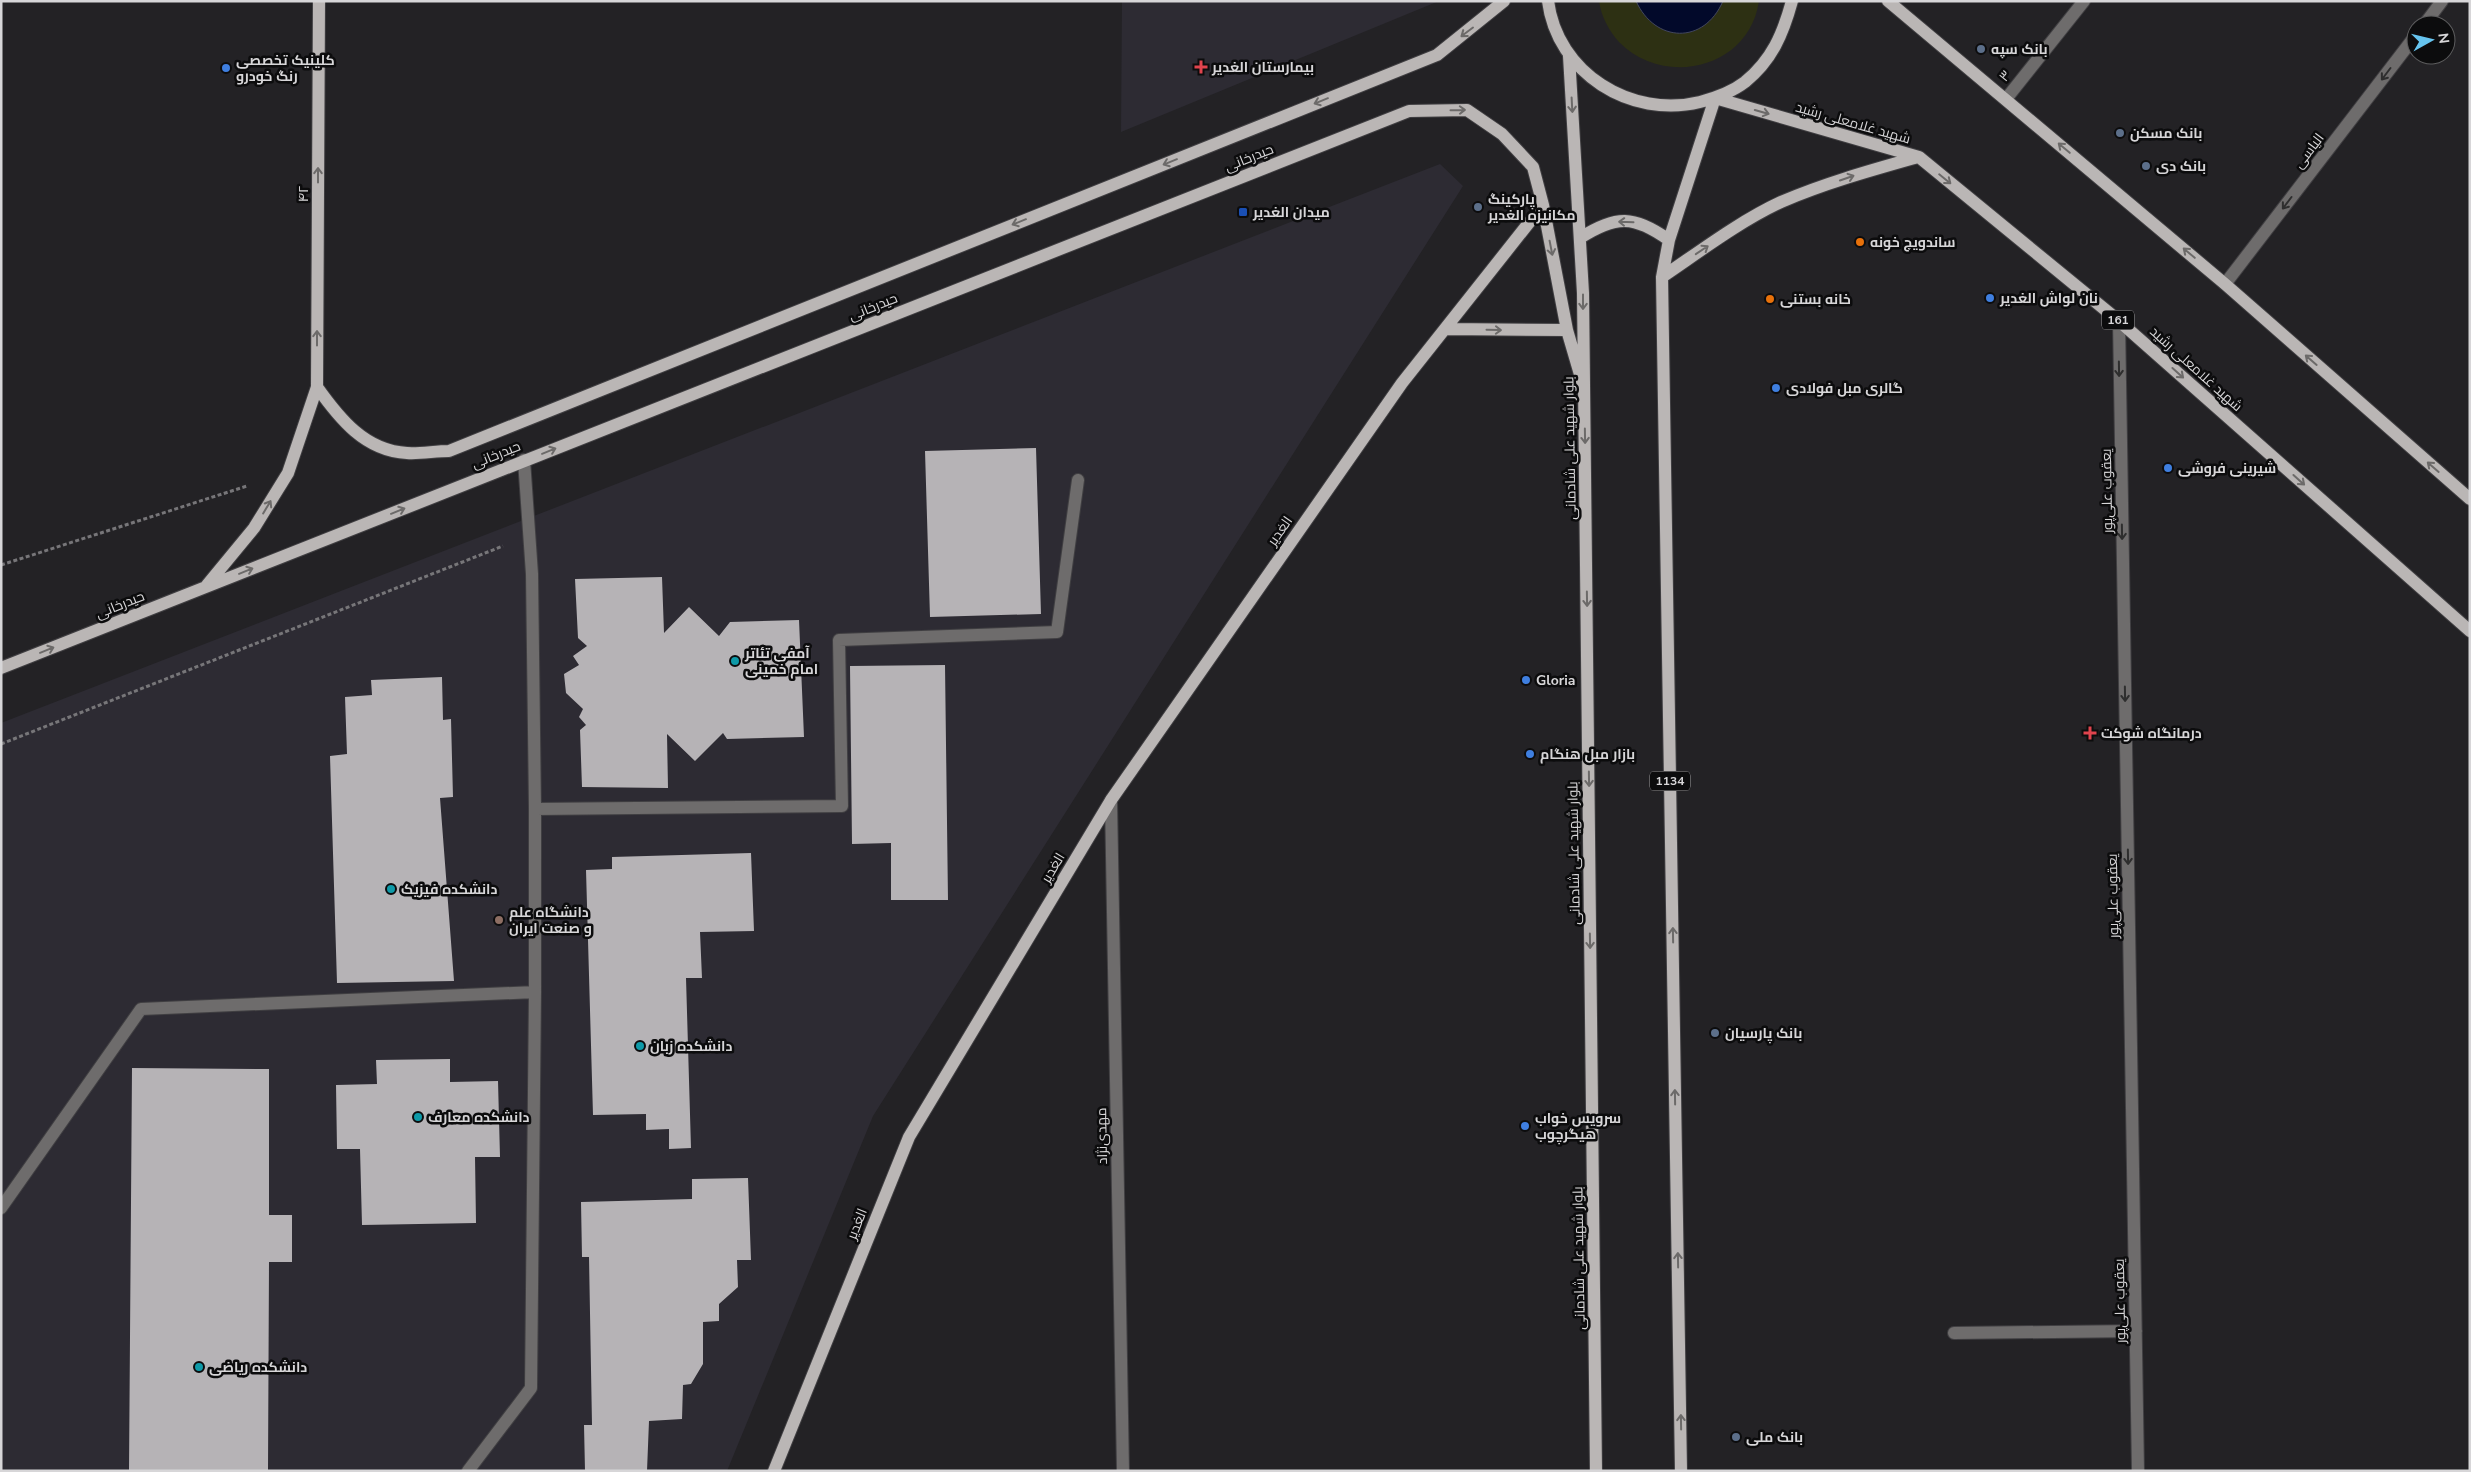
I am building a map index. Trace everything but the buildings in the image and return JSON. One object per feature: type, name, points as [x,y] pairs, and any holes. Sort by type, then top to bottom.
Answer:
[{"type":"main road","name":"۴۲","points":[[205,587],[254,528],[288,473],[317,387],[319,1]]},
{"type":"main road","name":"حیدرخانی","points":[[317,387],[339,418],[373,446],[406,454],[449,450],[1437,55],[1504,1]]},
{"type":"main road","points":[[1548,1],[1550,18],[1569,56],[1592,80],[1620,96],[1651,105],[1683,106],[1715,98],[1744,83],[1767,60],[1784,31],[1792,1]]},
{"type":"main road","points":[[1888,1],[2225,284],[2470,499]]},
{"type":"main road","name":"بلوار شهید علی شادمانی","points":[[1569,56],[1583,293],[1596,1471]]},
{"type":"main road","name":"شهید غلامعلی رشید","points":[[1715,98],[1919,157],[2119,320],[2470,632]]},
{"type":"main road","name":"1134","points":[[1681,1471],[1662,277],[1669,240],[1715,98]]},
{"type":"main road","name":"حیدرخانی","points":[[1,668],[1409,111],[1468,110],[1502,134],[1533,168],[1543,205],[1567,330],[1584,388]]},
{"type":"main road","points":[[1662,277],[1719,238],[1780,203],[1850,176],[1919,157]]},
{"type":"main road","name":"الغدیر","points":[[774,1471],[909,1137],[1111,800],[1402,383],[1543,205]]},
{"type":"main road","points":[[1580,238],[1601,225],[1625,220],[1649,226],[1669,240]]},
{"type":"main road","points":[[1445,329],[1567,330]]},
{"type":"street","name":"۳","points":[[2006,99],[2084,1]]},
{"type":"street","points":[[2432,15],[2442,1]]},
{"type":"street","name":"الیاسی","points":[[2225,284],[2406,48]]},
{"type":"street","name":"یعقوب علی‌پور","points":[[2119,320],[2138,1471]]},
{"type":"street","points":[[468,1471],[531,1388],[535,992],[534,809],[530,536],[524,460]]},
{"type":"street","points":[[534,809],[842,806],[839,640],[1057,632],[1078,480]]},
{"type":"street","name":"مهدی‌نژاد","points":[[1111,800],[1123,1471]]},
{"type":"street","points":[[1,1208],[141,1009],[535,992]]},
{"type":"street","points":[[1954,1333],[2136,1331]]},
{"type":"path","points":[[1,565],[288,473]]},
{"type":"path","points":[[1,744],[530,536]]},
{"type":"shaded area","name":"بیمارستان الغدیر","points":[[1122,1],[1439,1],[1121,132]]},
{"type":"shaded area","name":"دانشگاه علم و صنعت ایران","points":[[1440,164],[1463,186],[873,1116],[727,1471],[1,1471],[1,723]]},
{"type":"green space","points":[[1599,1],[1759,1],[1752,24],[1739,43],[1722,56],[1702,64],[1680,67],[1658,65],[1638,56],[1619,42],[1606,23]]},
{"type":"water","points":[[1636,1],[1723,1],[1715,15],[1704,25],[1692,31],[1680,33],[1667,31],[1655,25],[1644,15]]},
{"type":"place","name":"بانک سپه","points":[[1981,49]]},
{"type":"place","name":"بیمارستان الغدیر","points":[[1201,67]]},
{"type":"place","name":"کلینیک تخصصی رنگ خودرو","points":[[226,68]]},
{"type":"place","name":"بانک مسکن","points":[[2120,133]]},
{"type":"place","name":"بانک دی","points":[[2146,166]]},
{"type":"place","name":"پارکینگ مکانیزه الغدیر","points":[[1478,207]]},
{"type":"place","name":"میدان الغدیر","points":[[1243,212]]},
{"type":"place","name":"ساندویچ خونه","points":[[1860,242]]},
{"type":"place","name":"نان لواش الغدیر","points":[[1990,298]]},
{"type":"place","name":"خانه بستنی","points":[[1770,299]]},
{"type":"place","name":"گالری مبل فولادی","points":[[1776,388]]},
{"type":"place","name":"شیرینی فروشی","points":[[2168,468]]},
{"type":"place","name":"آمفی تئاتر امام خمینی","points":[[735,661]]},
{"type":"place","name":"Gloria","points":[[1526,680]]},
{"type":"place","name":"درمانگاه شوکت","points":[[2090,733]]},
{"type":"place","name":"بازار مبل هنگام","points":[[1530,754]]},
{"type":"place","name":"دانشکده فیزیک","points":[[391,889]]},
{"type":"place","name":"دانشگاه علم و صنعت ایران","points":[[499,920]]},
{"type":"place","name":"بانک پارسیان","points":[[1715,1033]]},
{"type":"place","name":"دانشکده زبان","points":[[640,1046]]},
{"type":"place","name":"دانشکده معارف","points":[[418,1117]]},
{"type":"place","name":"سرویس خواب هیگرچوب","points":[[1525,1126]]},
{"type":"place","name":"دانشکده ریاضی","points":[[199,1367]]},
{"type":"place","name":"بانک ملی","points":[[1736,1437]]}]
